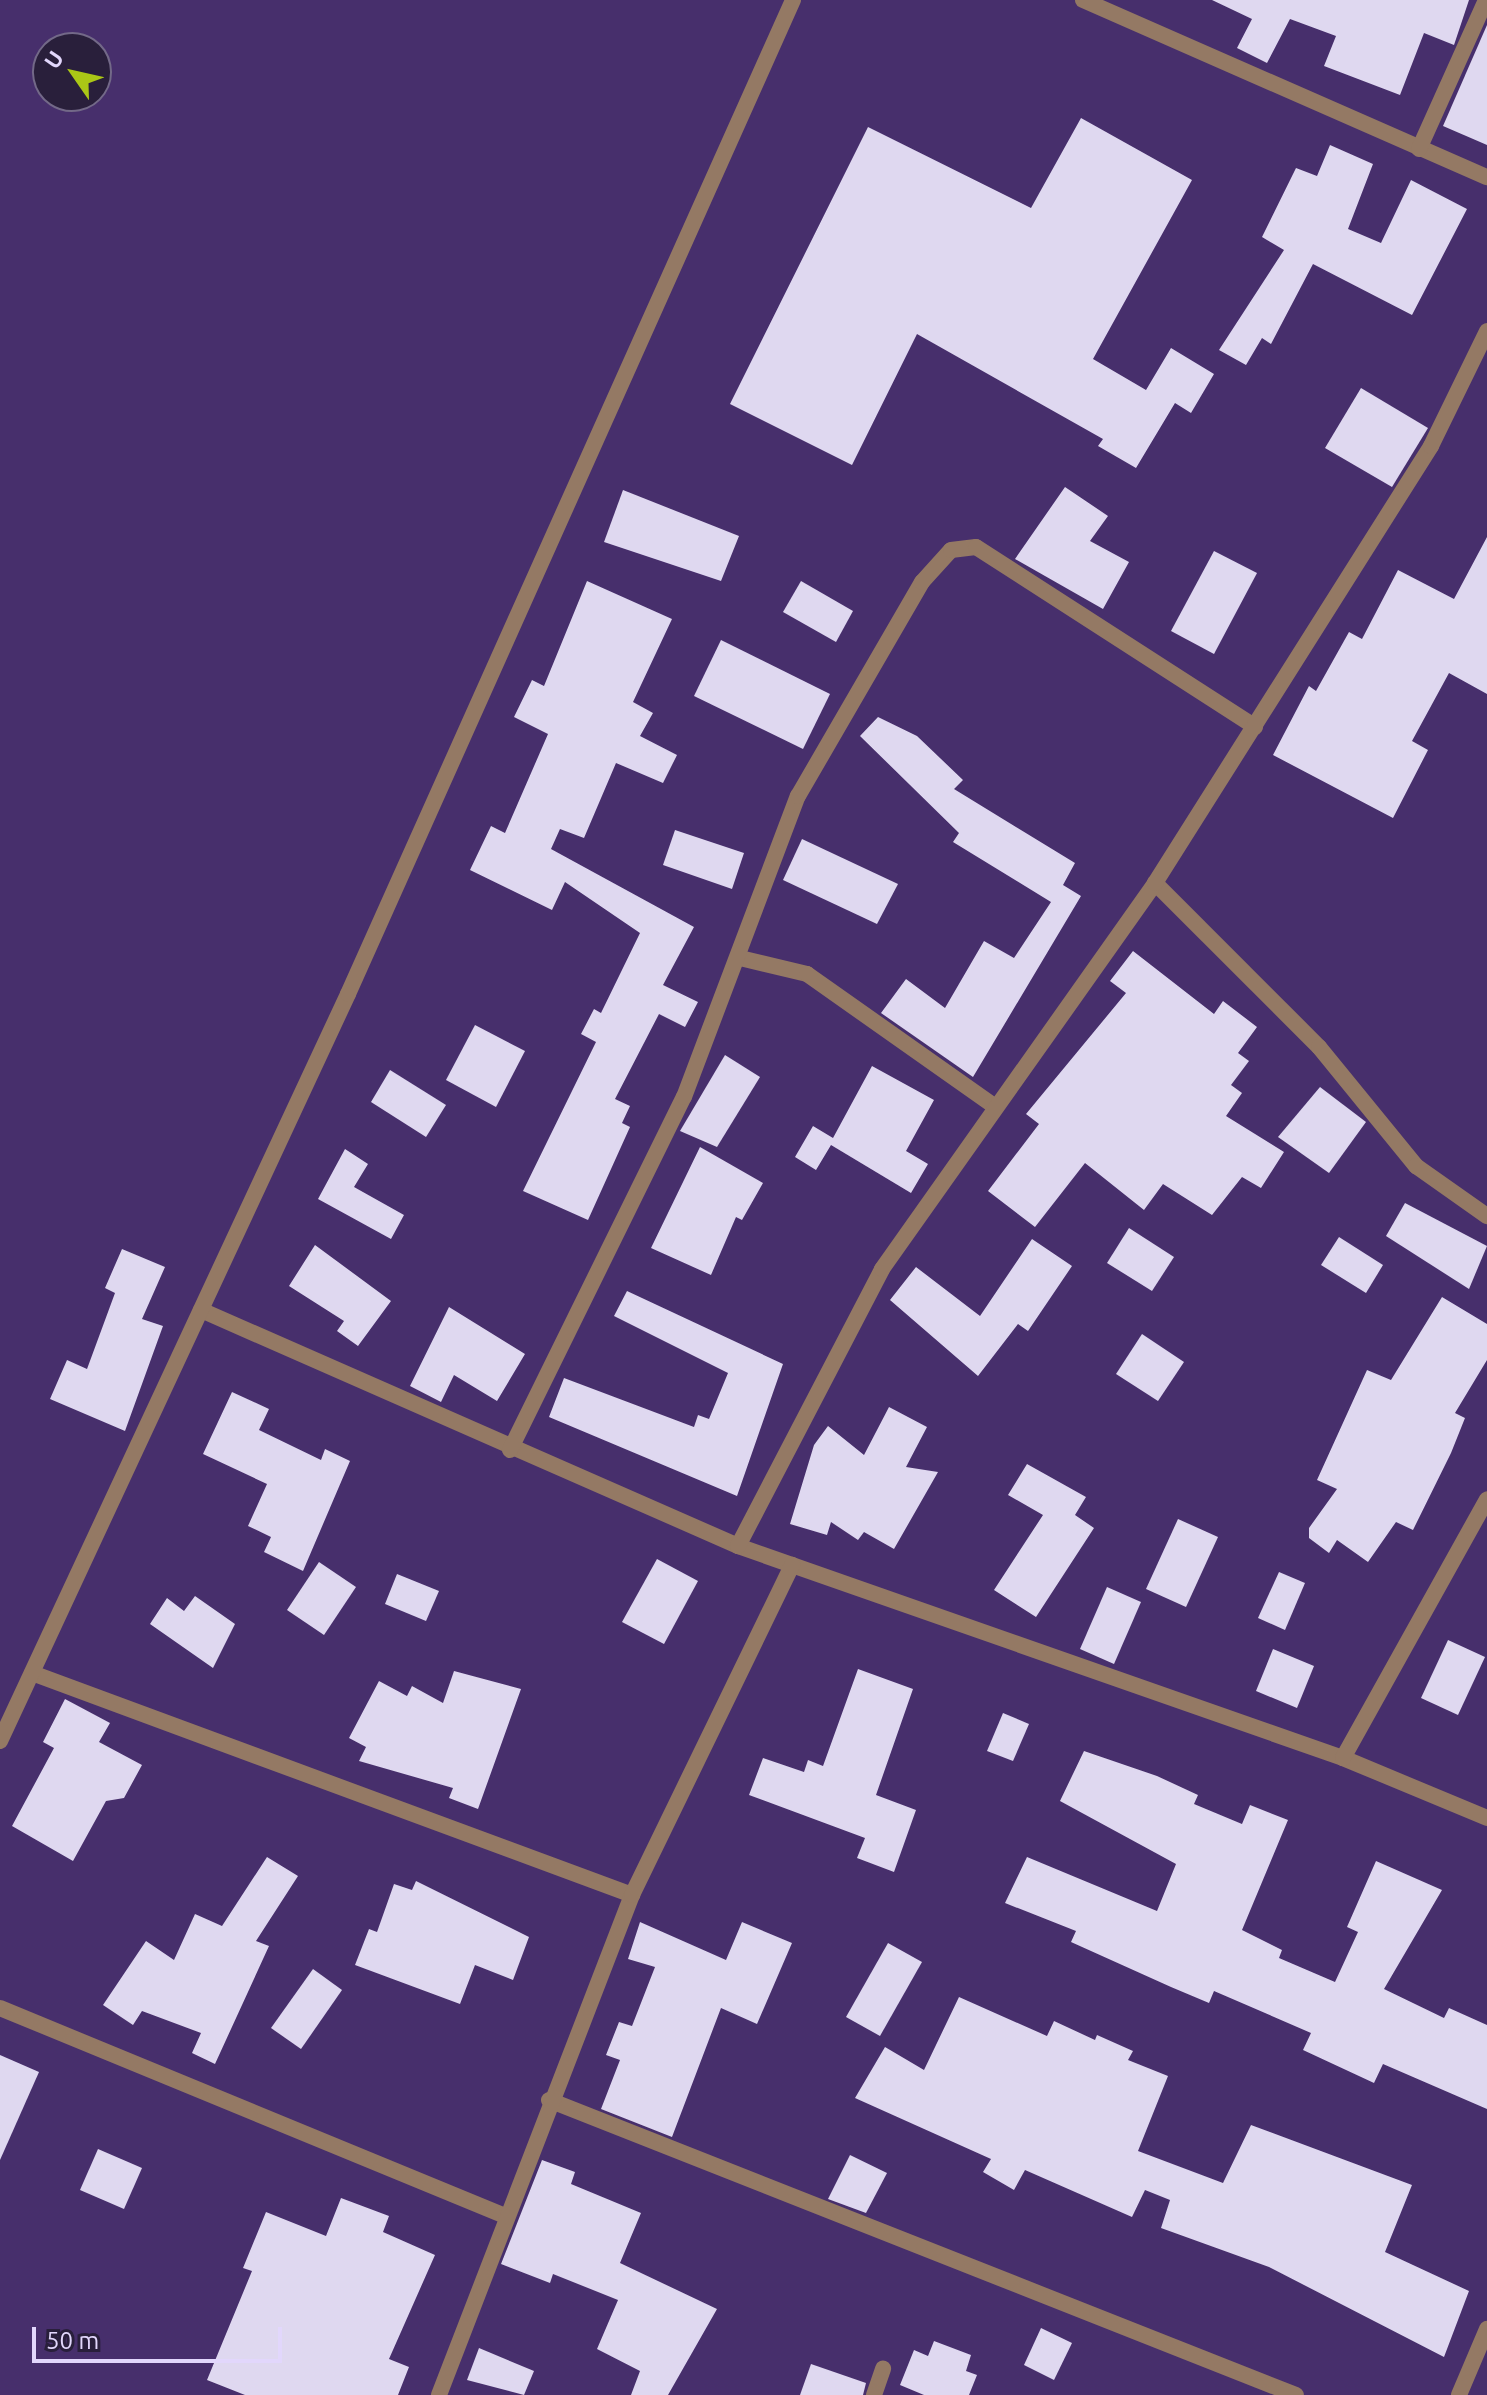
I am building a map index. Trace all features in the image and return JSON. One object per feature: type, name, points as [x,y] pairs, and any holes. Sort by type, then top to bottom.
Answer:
[{"type":"street","points":[[0,1741],[201,1310],[793,0]]},
{"type":"street","points":[[1083,0],[1487,177]]},
{"type":"street","points":[[1419,149],[1486,0]]},
{"type":"street","points":[[738,1546],[882,1269],[994,1106],[1155,883],[1431,446],[1487,331]]},
{"type":"street","points":[[510,1450],[684,1097],[740,958],[798,796],[922,582],[951,550],[976,547],[1255,727]]},
{"type":"street","points":[[1155,883],[1319,1047],[1416,1166],[1487,1216]]},
{"type":"street","points":[[740,958],[807,974],[994,1106]]},
{"type":"street","points":[[201,1310],[510,1450],[738,1546],[1343,1758],[1487,1818]]},
{"type":"street","points":[[1343,1758],[1487,1499]]},
{"type":"street","points":[[439,2395],[503,2215],[632,1895],[792,1565]]},
{"type":"street","points":[[32,1673],[632,1895]]},
{"type":"street","points":[[0,2008],[503,2215]]},
{"type":"street","points":[[549,2100],[1296,2395]]},
{"type":"street","points":[[1459,2395],[1487,2329]]},
{"type":"street","points":[[874,2395],[883,2369]]},
{"type":"building","points":[[1212,0],[1469,0],[1454,45],[1424,33],[1400,95],[1324,66],[1336,36],[1290,19],[1267,63],[1237,48],[1252,19]]},
{"type":"building","points":[[1487,25],[1487,145],[1443,126]]},
{"type":"building","points":[[1081,118],[1192,180],[1093,359],[1146,390],[1171,348],[1214,374],[1191,413],[1175,403],[1136,468],[1098,446],[1103,439],[917,334],[852,465],[730,404],[868,127],[1031,208]]},
{"type":"building","points":[[1330,145],[1373,164],[1348,229],[1381,243],[1411,180],[1467,209],[1412,315],[1313,264],[1271,344],[1262,338],[1246,365],[1219,350],[1284,250],[1262,237],[1296,168],[1317,176]]},
{"type":"building","points":[[1361,388],[1428,428],[1392,487],[1325,448]]},
{"type":"building","points":[[1065,487],[1108,516],[1090,541],[1129,562],[1103,609],[1015,559]]},
{"type":"building","points":[[623,490],[739,536],[721,581],[604,542]]},
{"type":"building","points":[[1487,537],[1487,694],[1449,673],[1412,741],[1428,750],[1393,818],[1273,755],[1309,686],[1316,691],[1349,632],[1362,639],[1398,570],[1454,599]]},
{"type":"building","points":[[1214,551],[1257,573],[1214,654],[1171,631]]},
{"type":"building","points":[[587,581],[672,619],[633,702],[653,713],[640,736],[677,755],[663,783],[616,763],[584,838],[560,829],[551,849],[694,927],[663,985],[698,1002],[685,1027],[659,1014],[615,1099],[630,1106],[622,1123],[630,1127],[588,1220],[523,1191],[596,1042],[581,1034],[594,1009],[601,1013],[640,933],[565,882],[552,910],[470,870],[491,826],[505,833],[548,734],[514,717],[532,680],[544,686]]},
{"type":"building","points":[[801,581],[853,611],[836,642],[783,612]]},
{"type":"building","points":[[721,640],[830,694],[803,749],[694,696]]},
{"type":"building","points":[[878,717],[917,736],[963,780],[954,789],[1075,863],[1063,885],[1081,896],[973,1077],[881,1013],[906,979],[945,1008],[984,941],[1014,958],[1051,902],[953,842],[959,833],[860,736]]},
{"type":"building","points":[[675,830],[744,853],[732,889],[663,865]]},
{"type":"building","points":[[802,839],[898,884],[877,924],[783,880]]},
{"type":"building","points":[[1133,951],[1214,1014],[1223,1001],[1257,1027],[1238,1053],[1249,1061],[1231,1085],[1242,1093],[1226,1116],[1284,1152],[1261,1188],[1242,1177],[1212,1215],[1163,1184],[1144,1210],[1085,1163],[1035,1227],[988,1191],[1039,1124],[1026,1114],[1126,993],[1110,981]]},
{"type":"building","points":[[475,1025],[525,1051],[496,1107],[446,1080]]},
{"type":"building","points":[[725,1055],[760,1077],[717,1147],[680,1131]]},
{"type":"building","points":[[872,1066],[934,1100],[906,1151],[928,1164],[911,1193],[831,1145],[816,1170],[795,1157],[813,1126],[833,1138]]},
{"type":"building","points":[[390,1070],[446,1105],[426,1137],[371,1102]]},
{"type":"building","points":[[1320,1087],[1366,1122],[1329,1173],[1278,1137]]},
{"type":"building","points":[[700,1147],[763,1183],[742,1220],[736,1217],[711,1275],[651,1248]]},
{"type":"building","points":[[345,1149],[368,1164],[354,1187],[404,1215],[391,1239],[318,1199]]},
{"type":"building","points":[[1405,1203],[1487,1246],[1469,1289],[1386,1236]]},
{"type":"building","points":[[1129,1228],[1174,1257],[1152,1291],[1107,1263]]},
{"type":"building","points":[[1339,1237],[1383,1265],[1366,1293],[1321,1265]]},
{"type":"building","points":[[1032,1239],[1072,1266],[1028,1331],[1018,1324],[978,1376],[890,1300],[916,1267],[980,1316]]},
{"type":"building","points":[[315,1245],[391,1301],[358,1346],[337,1331],[344,1321],[289,1286]]},
{"type":"building","points":[[122,1249],[165,1267],[142,1319],[163,1326],[125,1431],[50,1399],[67,1360],[87,1369],[115,1293],[105,1288]]},
{"type":"building","points":[[627,1291],[783,1364],[737,1496],[549,1417],[564,1378],[694,1427],[698,1415],[709,1419],[728,1373],[614,1316]]},
{"type":"building","points":[[1442,1297],[1487,1324],[1487,1360],[1455,1413],[1465,1418],[1451,1453],[1413,1530],[1396,1522],[1368,1562],[1337,1540],[1329,1553],[1309,1538],[1309,1528],[1337,1489],[1317,1480],[1367,1370],[1391,1380]]},
{"type":"building","points":[[449,1307],[525,1354],[497,1401],[454,1375],[441,1402],[410,1386]]},
{"type":"building","points":[[1142,1334],[1184,1362],[1158,1401],[1116,1374]]},
{"type":"building","points":[[232,1392],[269,1409],[259,1430],[321,1460],[325,1449],[350,1461],[303,1571],[264,1552],[271,1537],[248,1526],[267,1484],[203,1454]]},
{"type":"building","points":[[889,1407],[927,1427],[906,1467],[938,1472],[894,1549],[864,1532],[858,1540],[831,1522],[827,1535],[790,1524],[814,1445],[828,1426],[864,1455]]},
{"type":"building","points":[[1027,1464],[1086,1497],[1075,1515],[1094,1528],[1036,1617],[994,1590],[1043,1515],[1008,1495]]},
{"type":"building","points":[[1178,1519],[1218,1537],[1186,1607],[1146,1589]]},
{"type":"building","points":[[657,1559],[698,1581],[664,1644],[622,1622]]},
{"type":"building","points":[[319,1562],[356,1587],[324,1635],[287,1610]]},
{"type":"building","points":[[1279,1572],[1305,1583],[1285,1630],[1258,1618]]},
{"type":"building","points":[[397,1574],[439,1591],[426,1621],[385,1604]]},
{"type":"building","points":[[1107,1587],[1141,1602],[1114,1664],[1080,1649]]},
{"type":"building","points":[[195,1596],[235,1624],[213,1668],[150,1624],[167,1598],[184,1611]]},
{"type":"building","points":[[1448,1640],[1485,1657],[1458,1715],[1421,1698]]},
{"type":"building","points":[[1273,1649],[1314,1666],[1297,1708],[1256,1691]]},
{"type":"building","points":[[858,1669],[913,1689],[876,1795],[916,1810],[894,1872],[857,1858],[865,1838],[749,1795],[763,1758],[804,1772],[808,1760],[823,1766]]},
{"type":"building","points":[[454,1671],[521,1689],[478,1809],[449,1798],[453,1788],[359,1761],[366,1747],[349,1738],[379,1681],[407,1696],[412,1686],[443,1703]]},
{"type":"building","points":[[65,1699],[110,1723],[99,1742],[142,1765],[124,1798],[106,1801],[73,1861],[12,1826],[54,1748],[43,1742]]},
{"type":"building","points":[[1003,1713],[1029,1724],[1013,1761],[987,1751]]},
{"type":"building","points":[[1084,1751],[1157,1776],[1198,1795],[1194,1804],[1242,1824],[1250,1805],[1288,1820],[1242,1930],[1282,1950],[1279,1958],[1335,1982],[1358,1932],[1347,1927],[1376,1861],[1442,1890],[1384,1989],[1444,2018],[1449,2008],[1487,2025],[1487,2109],[1383,2064],[1374,2083],[1303,2050],[1311,2033],[1214,1991],[1209,2003],[1171,1987],[1071,1942],[1076,1931],[1005,1903],[1027,1857],[1157,1911],[1176,1864],[1060,1801]]},
{"type":"building","points":[[267,1857],[298,1876],[256,1941],[269,1946],[215,2064],[192,2053],[201,2033],[142,2011],[133,2025],[103,2005],[146,1941],[174,1960],[195,1914],[222,1926]]},
{"type":"building","points":[[416,1881],[529,1937],[513,1980],[475,1965],[460,2004],[355,1965],[369,1929],[377,1932],[394,1884],[412,1890]]},
{"type":"building","points":[[640,1922],[726,1960],[742,1922],[792,1943],[757,2024],[721,2008],[672,2137],[601,2109],[620,2060],[606,2055],[619,2022],[632,2026],[655,1967],[628,1959]]},
{"type":"building","points":[[888,1943],[922,1962],[880,2036],[846,2017]]},
{"type":"building","points":[[313,1969],[342,1990],[301,2049],[271,2028]]},
{"type":"building","points":[[959,1997],[1047,2036],[1054,2021],[1095,2040],[1097,2035],[1133,2051],[1128,2060],[1168,2076],[1138,2151],[1223,2183],[1251,2125],[1412,2185],[1385,2252],[1469,2291],[1444,2357],[1269,2267],[1161,2228],[1170,2200],[1145,2190],[1132,2217],[1025,2170],[1014,2190],[983,2172],[991,2159],[855,2098],[885,2047],[924,2070]]},
{"type":"building","points":[[0,2055],[39,2072],[0,2160]]},
{"type":"building","points":[[98,2149],[142,2168],[124,2209],[80,2190]]},
{"type":"building","points":[[850,2155],[887,2173],[866,2213],[828,2199]]},
{"type":"building","points":[[542,2160],[575,2172],[571,2184],[641,2213],[620,2263],[717,2309],[668,2395],[631,2395],[640,2371],[597,2349],[618,2300],[553,2274],[550,2283],[501,2264]]},
{"type":"building","points":[[341,2198],[389,2216],[383,2232],[435,2255],[389,2359],[409,2367],[398,2395],[245,2395],[207,2380],[252,2271],[243,2268],[266,2212],[326,2236]]},
{"type":"building","points":[[1041,2328],[1072,2343],[1054,2380],[1024,2365]]},
{"type":"building","points":[[934,2341],[971,2355],[966,2371],[977,2375],[969,2395],[924,2395],[900,2385],[914,2350],[928,2356]]},
{"type":"building","points":[[479,2348],[534,2371],[524,2395],[467,2380]]},
{"type":"building","points":[[811,2364],[866,2383],[863,2395],[800,2395]]}]
